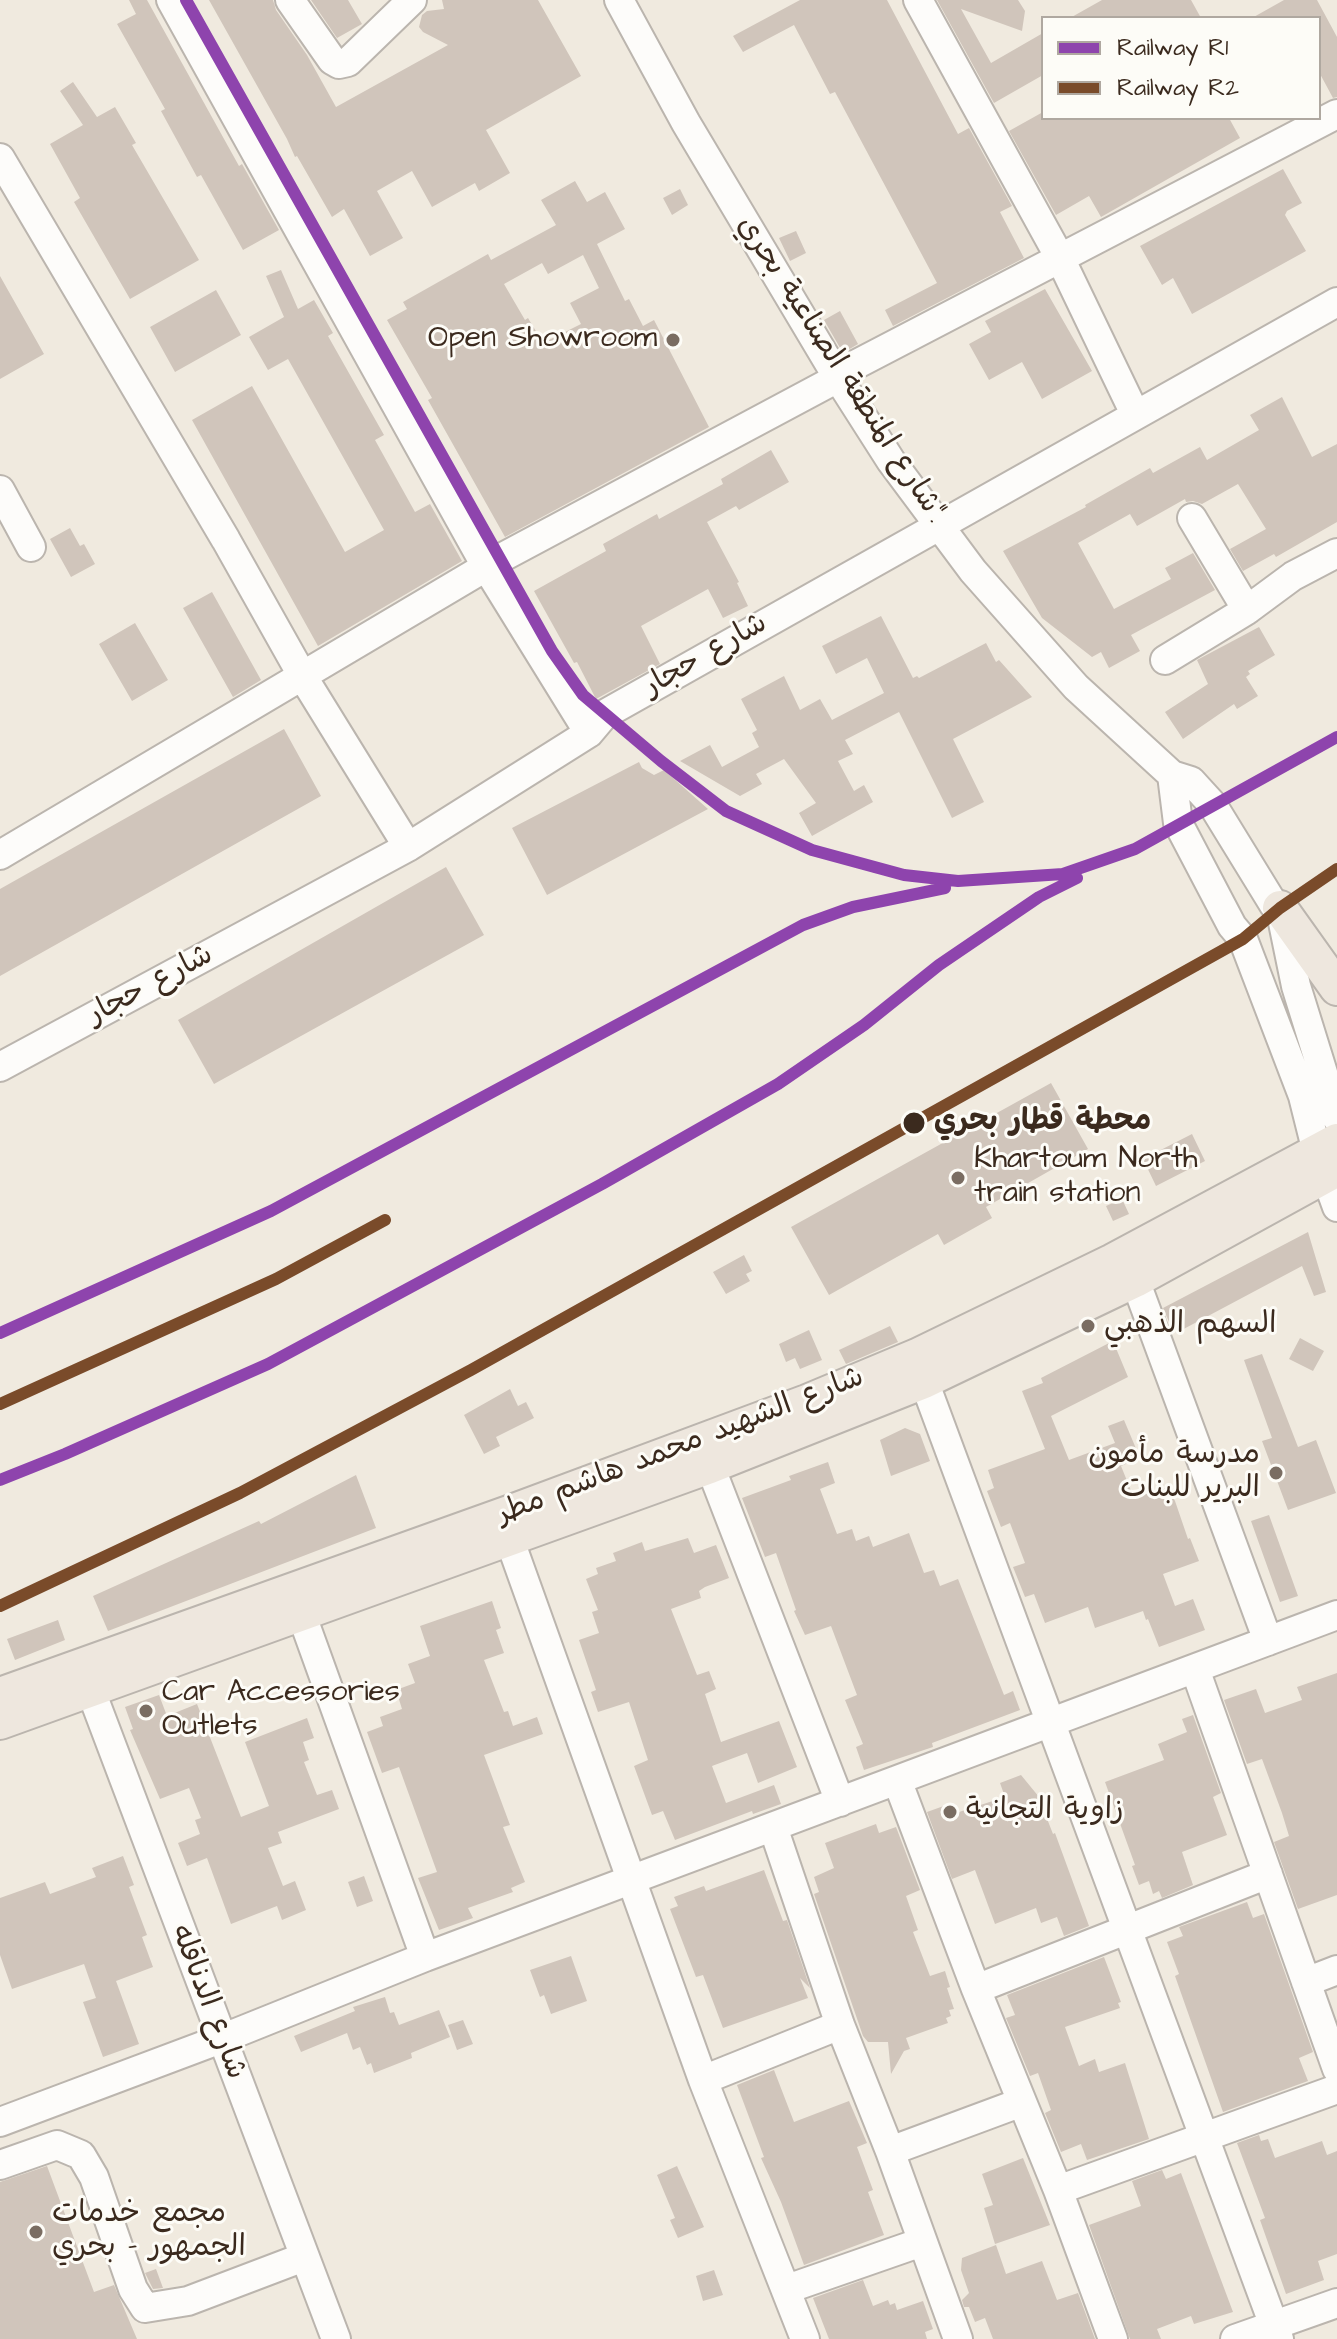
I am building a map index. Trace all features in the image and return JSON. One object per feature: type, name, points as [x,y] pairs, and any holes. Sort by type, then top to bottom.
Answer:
[{"type":"main road","points":[[1280,908],[1337,988]]},
{"type":"main road","name":"شارع الشهيد محمد هاشم مطر","points":[[0,1695],[85,1677],[301,1613],[710,1466],[924,1381],[1135,1280],[1329,1159]]},
{"type":"main road","name":"شارع الشهيد محمد هاشم مطر","points":[[0,1722],[85,1677],[807,1402],[917,1356],[1329,1159]]},
{"type":"street","points":[[171,0],[487,568],[589,733]]},
{"type":"street","points":[[290,0],[332,60],[339,64],[348,62],[386,10],[412,0]]},
{"type":"street","name":"شارع المنطقة الصناعية بحري\".","points":[[619,0],[686,123],[891,461],[973,571],[1076,687],[1172,775],[1191,781],[1212,804],[1274,905],[1280,908],[1296,986],[1337,1118]]},
{"type":"street","points":[[918,0],[1060,258],[1135,414]]},
{"type":"street","points":[[0,855],[487,568],[838,378],[855,365],[1337,114]]},
{"type":"street","points":[[0,158],[226,540],[303,677],[408,847]]},
{"type":"street","name":"شارع حجار","points":[[0,1067],[408,847],[589,733],[605,714],[1337,302]]},
{"type":"street","points":[[0,490],[31,547]]},
{"type":"street","points":[[1192,518],[1247,610]]},
{"type":"street","points":[[1165,660],[1247,610],[1293,576],[1337,553]]},
{"type":"street","points":[[1172,775],[1178,823],[1232,926],[1243,939],[1329,1159],[1337,1207]]},
{"type":"street","points":[[1135,1280],[1268,1641]]},
{"type":"street","points":[[924,1381],[1276,2332]]},
{"type":"street","points":[[710,1466],[840,1802]]},
{"type":"street","points":[[509,1538],[703,2080],[805,2339]]},
{"type":"street","points":[[301,1613],[425,1957]]},
{"type":"street","points":[[0,2122],[221,2039],[425,1957],[1268,1641],[1336,1620]]},
{"type":"street","points":[[1195,1669],[1337,2069]]},
{"type":"street","name":"شارع الدناقله","points":[[85,1677],[336,2339]]},
{"type":"street","points":[[897,1780],[976,1989],[1058,2190],[1113,2339]]},
{"type":"street","points":[[773,1827],[840,2025],[890,2151],[958,2339]]},
{"type":"street","points":[[976,1989],[1268,1874]]},
{"type":"street","points":[[1306,1982],[1337,1970]]},
{"type":"street","points":[[703,2080],[840,2025]]},
{"type":"street","points":[[1058,2190],[1337,2089]]},
{"type":"street","points":[[890,2151],[1022,2102]]},
{"type":"street","points":[[0,2165],[57,2145],[81,2155],[94,2177],[133,2289],[145,2308],[188,2301],[304,2257]]},
{"type":"street","points":[[787,2289],[922,2242]]},
{"type":"street","points":[[1235,2339],[1276,2332],[1337,2303]]},
{"type":"building","points":[[129,0],[147,0],[239,166],[242,164],[279,230],[243,250],[201,175],[197,177],[161,111],[165,109],[117,24],[136,14]]},
{"type":"building","points":[[209,0],[273,0],[276,10],[307,55],[336,107],[448,45],[419,27],[422,15],[427,11],[444,9],[442,0],[538,0],[581,76],[486,130],[510,173],[479,191],[475,183],[432,207],[412,171],[377,191],[403,238],[370,256],[344,209],[332,217],[295,157]]},
{"type":"building","points":[[311,0],[348,0],[362,24],[337,38]]},
{"type":"building","points":[[800,0],[887,0],[958,134],[969,128],[1012,206],[1000,212],[1024,258],[893,326],[885,310],[937,283],[835,92],[830,94],[794,25],[743,52],[733,36]]},
{"type":"building","points":[[937,0],[1018,0],[1025,11],[1022,31],[961,9],[991,63],[1041,34],[1041,76],[994,103]]},
{"type":"building","points":[[1102,0],[1191,0],[1200,16],[1074,16]]},
{"type":"building","points":[[1284,0],[1317,0],[1337,37],[1337,97],[1333,98],[1321,76],[1321,16],[1256,16]]},
{"type":"building","points":[[73,82],[97,117],[115,107],[136,143],[132,145],[199,260],[130,299],[74,202],[80,198],[50,144],[83,125],[60,91]]},
{"type":"building","points":[[1041,113],[1041,120],[1230,120],[1240,138],[1101,217],[1089,196],[1056,215],[1009,131]]},
{"type":"building","points":[[1283,169],[1302,203],[1285,215],[1306,251],[1192,314],[1173,278],[1162,285],[1140,246]]},
{"type":"building","points":[[575,181],[587,202],[605,192],[625,229],[597,244],[625,301],[629,299],[643,326],[654,320],[709,427],[505,537],[387,320],[407,309],[403,302],[488,254],[491,260],[556,225],[541,200]],"holes":[[[583,255],[599,288],[570,303],[581,324],[543,343],[504,284],[542,263],[548,274]]]},
{"type":"building","points":[[680,189],[688,205],[672,215],[663,198]]},
{"type":"building","points":[[796,231],[806,253],[790,261],[779,238]]},
{"type":"building","points":[[281,270],[298,309],[314,300],[333,333],[328,336],[384,435],[375,440],[415,512],[430,504],[462,561],[318,646],[192,420],[252,386],[345,552],[384,530],[288,359],[268,370],[249,337],[284,317],[266,276]]},
{"type":"building","points":[[0,276],[44,354],[0,379]]},
{"type":"building","points":[[1045,289],[1092,371],[1042,399],[1022,362],[989,380],[969,344],[991,332],[985,321]]},
{"type":"building","points":[[216,290],[241,335],[175,372],[150,327]]},
{"type":"building","points":[[840,311],[858,344],[843,353],[824,320]]},
{"type":"building","points":[[1282,397],[1312,457],[1337,444],[1337,522],[1276,557],[1274,554],[1243,571],[1230,549],[1266,529],[1238,484],[1202,504],[1186,502],[1185,499],[1137,526],[1130,514],[1078,543],[1114,609],[1171,579],[1165,568],[1193,553],[1215,590],[1131,635],[1140,651],[1109,668],[1101,652],[1092,657],[1042,618],[1003,551],[1086,507],[1150,468],[1153,473],[1200,447],[1207,460],[1259,430],[1250,415]]},
{"type":"building","points":[[771,450],[789,482],[739,510],[736,506],[707,522],[739,582],[748,606],[723,618],[708,589],[641,626],[660,664],[596,699],[534,591],[606,551],[603,544],[657,514],[659,519],[723,484],[721,479]]},
{"type":"building","points":[[70,528],[95,564],[71,577],[50,539]]},
{"type":"building","points":[[212,592],[261,680],[233,697],[183,608]]},
{"type":"building","points":[[881,616],[913,678],[919,678],[986,643],[996,662],[999,660],[1032,697],[953,739],[984,802],[952,818],[899,712],[845,740],[853,754],[838,761],[854,791],[864,785],[873,802],[812,836],[799,813],[816,803],[784,759],[756,774],[762,784],[740,796],[680,761],[710,745],[722,767],[759,747],[752,733],[757,730],[741,699],[784,676],[800,710],[820,699],[832,720],[884,693],[867,658],[836,674],[822,646]]},
{"type":"building","points":[[135,623],[168,680],[132,701],[99,644]]},
{"type":"building","points":[[1259,627],[1275,655],[1248,671],[1250,674],[1246,677],[1258,696],[1237,709],[1234,704],[1183,739],[1165,712],[1208,684],[1197,660]]},
{"type":"building","points":[[284,729],[321,796],[0,976],[0,889]]},
{"type":"building","points":[[639,762],[642,768],[654,775],[664,770],[708,809],[547,895],[512,828]]},
{"type":"building","points":[[446,867],[484,935],[214,1084],[178,1020]]},
{"type":"building","name":"Khartoum North train station","points":[[1051,1083],[1088,1149],[986,1207],[992,1218],[944,1245],[938,1234],[829,1295],[791,1227]]},
{"type":"building","points":[[1192,1134],[1205,1161],[1156,1186],[1143,1159]]},
{"type":"building","points":[[1122,1199],[1129,1214],[1113,1221],[1106,1206]]},
{"type":"building","points":[[1308,1232],[1326,1292],[1314,1296],[1302,1266],[1178,1332],[1173,1323],[1170,1324],[1163,1308]]},
{"type":"building","points":[[744,1255],[752,1271],[746,1274],[750,1281],[726,1294],[713,1272]]},
{"type":"building","points":[[890,1326],[898,1342],[846,1364],[839,1350]]},
{"type":"building","points":[[809,1330],[822,1360],[800,1369],[795,1358],[786,1362],[779,1344]]},
{"type":"building","points":[[1300,1338],[1324,1351],[1313,1371],[1289,1359]]},
{"type":"building","points":[[1113,1341],[1128,1377],[1051,1416],[1069,1460],[1115,1443],[1108,1426],[1124,1420],[1140,1458],[1121,1466],[1134,1498],[1168,1487],[1175,1501],[1199,1561],[1163,1574],[1175,1606],[1193,1599],[1205,1630],[1159,1647],[1143,1611],[1095,1628],[1088,1607],[1045,1623],[1034,1594],[1025,1597],[1013,1567],[1025,1563],[1010,1523],[1001,1527],[987,1491],[994,1488],[988,1470],[1045,1449],[1022,1391],[1043,1383],[1041,1378]]},
{"type":"building","points":[[1262,1354],[1298,1447],[1316,1440],[1336,1493],[1288,1510],[1262,1441],[1272,1438],[1244,1360]]},
{"type":"building","points":[[510,1389],[518,1406],[526,1402],[534,1418],[496,1437],[500,1446],[484,1454],[464,1415]]},
{"type":"building","points":[[905,1428],[920,1434],[930,1461],[891,1476],[880,1440]]},
{"type":"building","points":[[828,1462],[835,1483],[820,1489],[837,1534],[852,1529],[856,1541],[869,1536],[873,1547],[909,1533],[924,1573],[934,1570],[940,1586],[958,1579],[1004,1695],[1013,1691],[1020,1710],[932,1743],[933,1747],[864,1770],[856,1747],[863,1744],[845,1700],[857,1695],[831,1626],[805,1635],[776,1553],[765,1557],[742,1498]]},
{"type":"building","points":[[356,1475],[376,1528],[108,1631],[93,1596],[259,1521],[261,1524]]},
{"type":"building","points":[[1269,1515],[1298,1596],[1280,1602],[1251,1521]]},
{"type":"building","points":[[688,1538],[694,1553],[716,1545],[729,1578],[699,1591],[701,1598],[671,1609],[697,1675],[709,1671],[716,1689],[705,1694],[721,1742],[779,1721],[797,1767],[758,1783],[747,1753],[712,1766],[726,1803],[774,1785],[781,1804],[753,1814],[752,1811],[675,1840],[663,1811],[652,1815],[634,1766],[648,1760],[629,1702],[598,1712],[591,1692],[596,1690],[579,1640],[599,1633],[592,1612],[598,1610],[586,1579],[598,1574],[596,1568],[616,1561],[613,1553],[642,1542],[645,1551]]},
{"type":"building","points":[[492,1601],[501,1628],[496,1630],[504,1653],[484,1660],[504,1712],[508,1711],[513,1726],[537,1717],[543,1734],[484,1755],[510,1825],[503,1827],[525,1882],[511,1888],[513,1892],[468,1908],[473,1918],[439,1930],[418,1878],[437,1872],[399,1767],[382,1773],[367,1732],[383,1726],[380,1717],[402,1709],[396,1690],[415,1683],[408,1664],[430,1656],[420,1626]]},
{"type":"building","points":[[58,1620],[65,1640],[15,1660],[7,1639]]},
{"type":"building","points":[[1337,1673],[1337,1895],[1298,1909],[1274,1842],[1289,1836],[1282,1813],[1262,1759],[1247,1764],[1224,1700],[1256,1689],[1265,1713],[1302,1700],[1297,1687]]},
{"type":"building","points":[[159,1695],[167,1716],[197,1704],[241,1817],[269,1806],[245,1742],[307,1718],[314,1738],[303,1742],[309,1760],[304,1762],[317,1795],[332,1790],[339,1809],[278,1832],[282,1843],[268,1848],[283,1886],[295,1881],[306,1910],[282,1920],[277,1906],[231,1924],[207,1858],[187,1866],[178,1843],[200,1834],[195,1820],[201,1818],[189,1788],[160,1799],[130,1730],[133,1729],[125,1707]]},
{"type":"building","points":[[1193,1715],[1221,1793],[1213,1797],[1227,1835],[1182,1852],[1193,1885],[1162,1898],[1159,1891],[1153,1894],[1149,1881],[1139,1885],[1132,1866],[1135,1865],[1105,1782],[1164,1760],[1158,1744],[1187,1732],[1182,1719]]},
{"type":"building","points":[[1021,1775],[1044,1803],[1044,1811],[1089,1926],[1064,1936],[1057,1917],[1041,1923],[1036,1908],[995,1924],[975,1870],[952,1879],[927,1812],[952,1803],[956,1813],[1005,1797],[1000,1783]]},
{"type":"building","points":[[876,1824],[879,1833],[896,1827],[920,1890],[906,1896],[918,1930],[913,1932],[930,1976],[945,1971],[954,2009],[949,2010],[951,2016],[946,2018],[948,2023],[906,2038],[910,2049],[904,2051],[891,2074],[888,2042],[868,2042],[863,2036],[814,1894],[819,1892],[814,1877],[834,1868],[825,1843]]},
{"type":"building","points":[[123,1856],[134,1885],[129,1887],[147,1935],[142,1937],[153,1967],[116,1981],[139,2044],[103,2057],[83,2002],[96,1998],[84,1964],[12,1989],[0,1955],[0,1898],[45,1882],[50,1894],[96,1877],[92,1868]]},
{"type":"building","points":[[764,1870],[783,1921],[787,1920],[810,1988],[800,1978],[808,1998],[723,2028],[703,1975],[696,1977],[670,1909],[678,1906],[674,1897],[704,1886],[706,1891]]},
{"type":"building","points":[[364,1876],[373,1901],[357,1907],[348,1882]]},
{"type":"building","points":[[1247,1902],[1253,1918],[1264,1914],[1313,2052],[1299,2058],[1308,2081],[1223,2112],[1175,1976],[1179,1974],[1167,1942],[1183,1936],[1179,1927]]},
{"type":"building","points":[[571,1956],[587,2001],[551,2014],[544,1995],[540,1997],[530,1970]]},
{"type":"building","points":[[1104,1957],[1121,2002],[1118,2003],[1120,2008],[1065,2027],[1079,2066],[1095,2059],[1099,2072],[1125,2063],[1149,2139],[1087,2160],[1081,2144],[1061,2152],[1045,2113],[1051,2110],[1038,2073],[1030,2076],[1006,2018],[1015,2015],[1007,1995]]},
{"type":"building","points":[[385,1997],[390,2013],[394,2012],[399,2025],[439,2010],[450,2037],[411,2053],[412,2058],[374,2073],[360,2047],[353,2050],[347,2033],[301,2052],[294,2036],[355,2011],[353,2007]]},
{"type":"building","points":[[463,2020],[473,2044],[457,2050],[448,2025]]},
{"type":"building","points":[[774,2070],[794,2122],[849,2101],[867,2143],[857,2147],[873,2190],[868,2192],[884,2235],[804,2265],[761,2158],[764,2157],[737,2085]]},
{"type":"building","points":[[1259,2135],[1261,2141],[1268,2139],[1275,2158],[1322,2141],[1327,2155],[1337,2151],[1337,2254],[1318,2261],[1324,2280],[1286,2294],[1260,2220],[1265,2218],[1237,2143]]},
{"type":"building","points":[[1023,2158],[1050,2225],[995,2244],[984,2208],[993,2205],[982,2174]]},
{"type":"building","name":"مجمع خدمات الجمهور - بحري","points":[[47,2166],[94,2292],[114,2285],[137,2339],[0,2339],[0,2182]]},
{"type":"building","points":[[677,2166],[704,2227],[678,2238],[670,2220],[675,2218],[657,2175]]},
{"type":"building","points":[[1162,2170],[1166,2179],[1181,2173],[1233,2312],[1194,2324],[1191,2316],[1157,2329],[1161,2339],[1130,2339],[1089,2225],[1141,2206],[1132,2181]]},
{"type":"building","points":[[996,2245],[1006,2274],[1042,2261],[1057,2300],[1078,2293],[1095,2339],[993,2339],[985,2318],[975,2322],[969,2307],[964,2307],[962,2300],[969,2293],[961,2270],[962,2258]]},
{"type":"building","points":[[156,2269],[163,2288],[153,2289],[145,2273]]},
{"type":"building","points":[[714,2270],[723,2295],[703,2301],[696,2276]]},
{"type":"building","points":[[863,2280],[873,2306],[888,2300],[890,2305],[895,2303],[897,2310],[923,2301],[933,2329],[925,2332],[927,2339],[829,2339],[813,2298]]},
{"type":"rail line","name":"R1","points":[[186,0],[552,651],[583,695],[726,811],[812,850],[904,875],[958,881],[1063,874],[1135,849],[1337,737]]},
{"type":"rail line","name":"R2","points":[[0,1606],[240,1493],[471,1370],[1243,939],[1280,908],[1337,869]]},
{"type":"rail line","name":"R1","points":[[0,1480],[268,1364],[602,1184],[778,1084],[864,1025],[939,965],[1039,897],[1077,878]]},
{"type":"rail line","name":"R1","points":[[0,1333],[271,1211],[803,925],[853,907],[945,888]]},
{"type":"rail line","name":"R2","points":[[0,1404],[276,1279],[385,1220]]},
{"type":"place","name":"Open Showroom","points":[[673,340]]},
{"type":"place","name":"محطة قطار بحري","points":[[914,1123]]},
{"type":"place","name":"Khartoum North train station","points":[[958,1178]]},
{"type":"place","name":"السهم الذهبي","points":[[1088,1326]]},
{"type":"place","name":"مدرسة مأمون البرير للبنات","points":[[1276,1473]]},
{"type":"place","name":"Car Accessories Outlets","points":[[146,1711]]},
{"type":"place","name":"زاوية التجانية","points":[[950,1812]]},
{"type":"place","name":"مجمع خدمات الجمهور - بحري","points":[[36,2232]]}]
